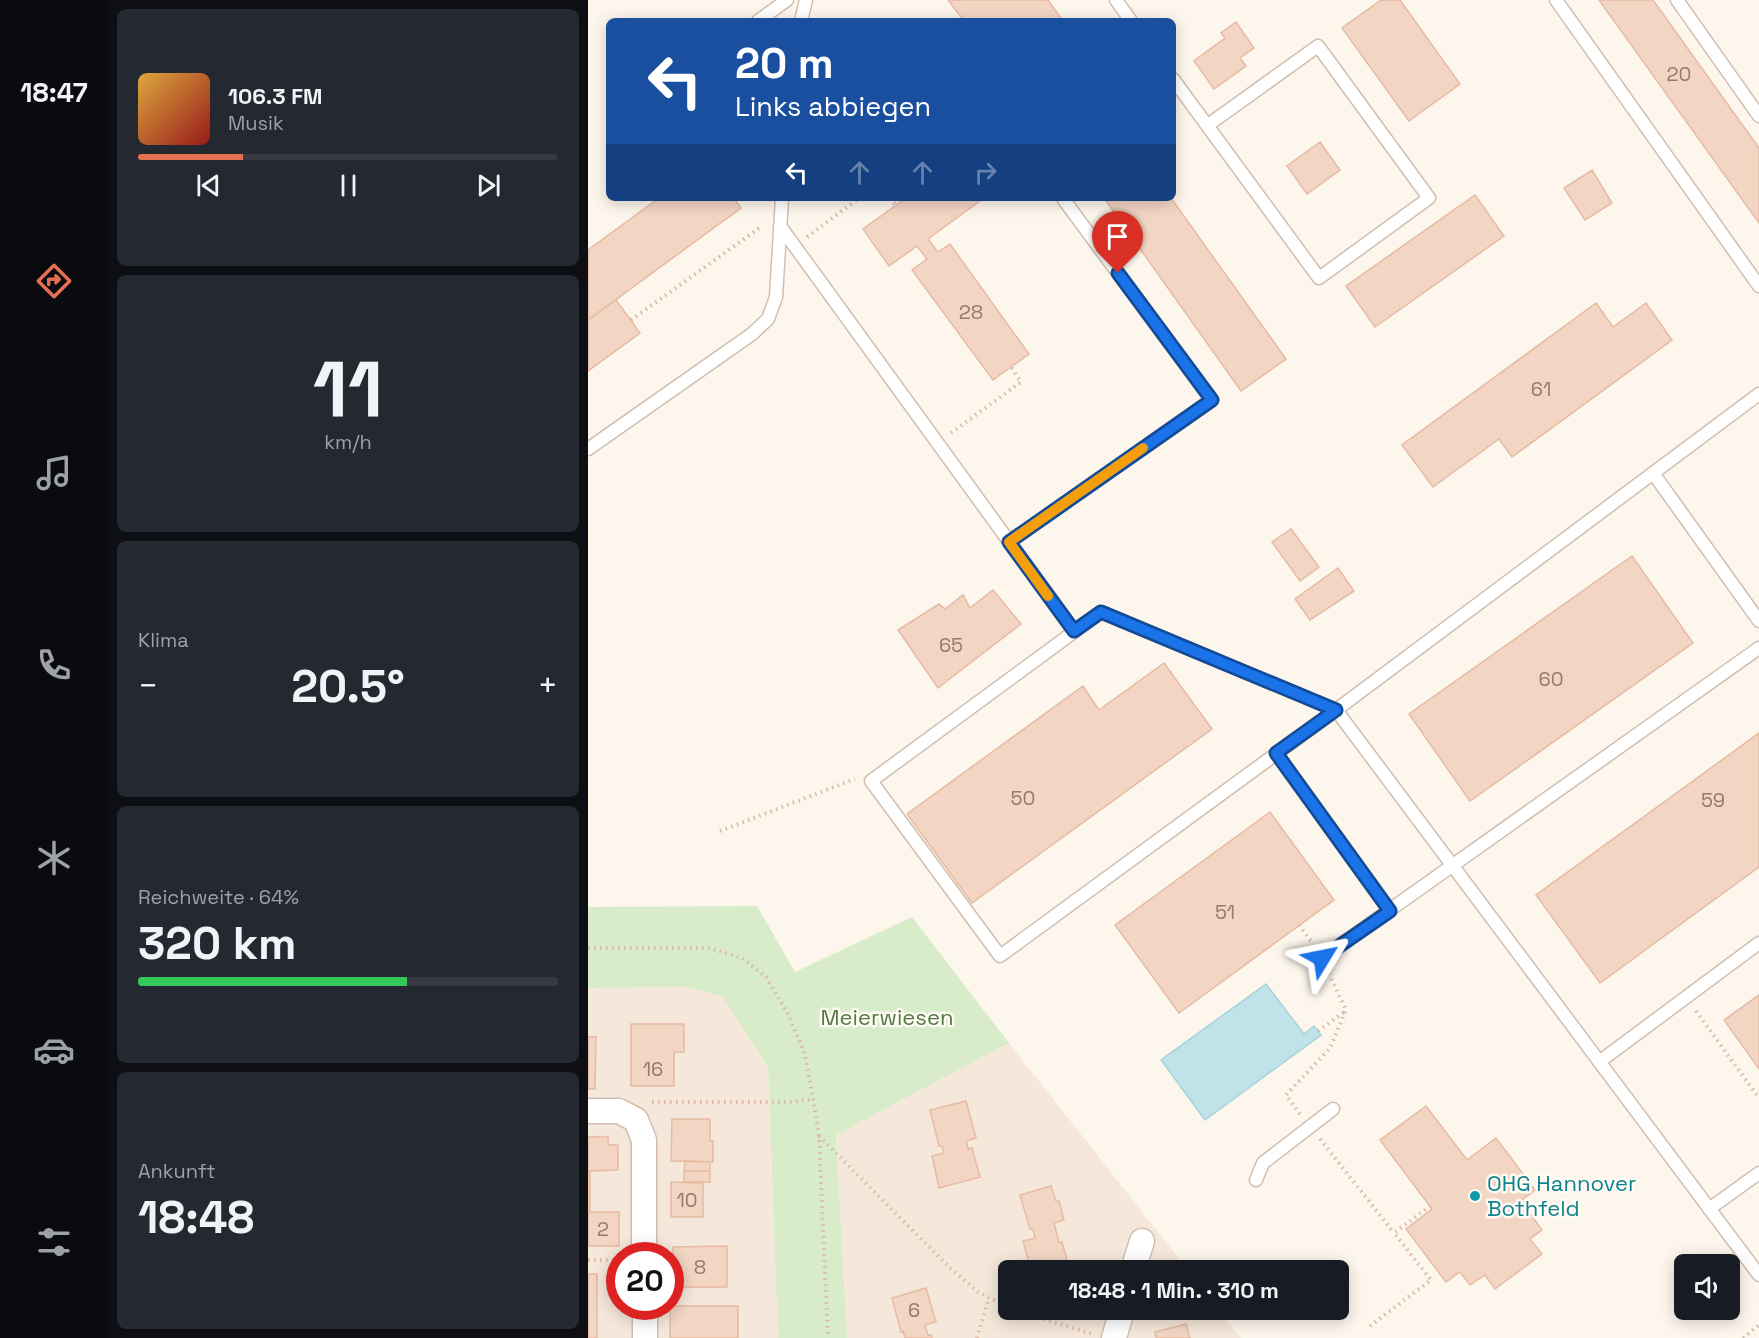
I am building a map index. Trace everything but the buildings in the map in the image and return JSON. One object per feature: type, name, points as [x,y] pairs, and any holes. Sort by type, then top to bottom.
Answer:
[{"type":"street","points":[[588,1111],[619,1111],[636,1120],[644,1140],[644,1242]]},
{"type":"street","points":[[1136,1260],[1142,1241]]},
{"type":"street","points":[[645,1320],[645,1338]]},
{"type":"street","points":[[1103,1336],[1115,1320]]},
{"type":"lane","points":[[762,18],[787,0]]},
{"type":"lane","points":[[802,18],[806,0]]},
{"type":"lane","points":[[1116,0],[1129,18]]},
{"type":"lane","points":[[1556,0],[1759,286]]},
{"type":"lane","points":[[1677,0],[1759,116]]},
{"type":"lane","points":[[1176,83],[1319,278],[1430,198],[1318,46],[1208,125]]},
{"type":"lane","points":[[588,449],[752,334],[768,319],[776,297],[782,201]]},
{"type":"lane","points":[[1009,542],[1212,400],[1065,201]]},
{"type":"lane","points":[[780,226],[1074,631]]},
{"type":"lane","points":[[1759,394],[1336,710],[1000,956],[871,781],[1101,612],[1336,710],[1759,1275]]},
{"type":"lane","points":[[1653,473],[1759,621]]},
{"type":"lane","points":[[1322,958],[1759,648]]},
{"type":"lane","points":[[1276,753],[1390,911]]},
{"type":"lane","points":[[1599,1062],[1759,943]]},
{"type":"lane","points":[[1256,1180],[1263,1163],[1333,1109]]},
{"type":"lane","points":[[1709,1209],[1759,1173]]},
{"type":"path","points":[[794,246],[856,201]]},
{"type":"path","points":[[892,201],[896,206]]},
{"type":"path","points":[[631,320],[781,212]]},
{"type":"path","points":[[937,443],[1021,382],[1011,367]]},
{"type":"path","points":[[720,831],[857,778],[871,781]]},
{"type":"path","points":[[1299,925],[1304,931]]},
{"type":"path","points":[[588,948],[709,948],[742,958],[766,977],[788,1012],[804,1054],[819,1136],[828,1338]]},
{"type":"path","points":[[1318,1031],[1346,1010],[1322,958]]},
{"type":"path","points":[[1685,997],[1759,1098]]},
{"type":"path","points":[[636,1120],[650,1102],[792,1102],[813,1099]]},
{"type":"path","points":[[819,1136],[949,1267],[978,1292],[998,1302]]},
{"type":"path","points":[[1370,1326],[1431,1280],[1394,1233],[1430,1206]]},
{"type":"path","points":[[588,1260],[606,1260]]},
{"type":"path","points":[[977,1338],[989,1298]]},
{"type":"path","points":[[1049,1320],[1103,1336]]},
{"type":"path","points":[[1743,1338],[1759,1325]]},
{"type":"shaded area","points":[[685,987],[722,995],[768,1068],[778,1338],[588,1338],[588,988]]},
{"type":"shaded area","points":[[1009,1043],[1180,1260],[998,1260],[998,1320],[1226,1320],[1241,1338],[847,1338],[836,1135]]},
{"type":"green space","name":"Meierwiesen","points":[[757,906],[795,972],[912,917],[1009,1043],[836,1135],[847,1338],[778,1338],[768,1068],[722,996],[685,987],[588,988],[588,907]]},
{"type":"water","points":[[1266,984],[1304,1034],[1314,1026],[1321,1035],[1205,1120],[1161,1060]]},
{"type":"slow traffic","points":[[1048,596],[1009,542],[1143,448]]},
{"type":"place","name":"OHG Hannover Bothfeld","points":[[1475,1196]]},
{"type":"route","points":[[1118,273],[1212,400],[1009,542],[1074,631],[1101,612],[1336,710],[1276,753],[1390,911],[1322,958]]}]
